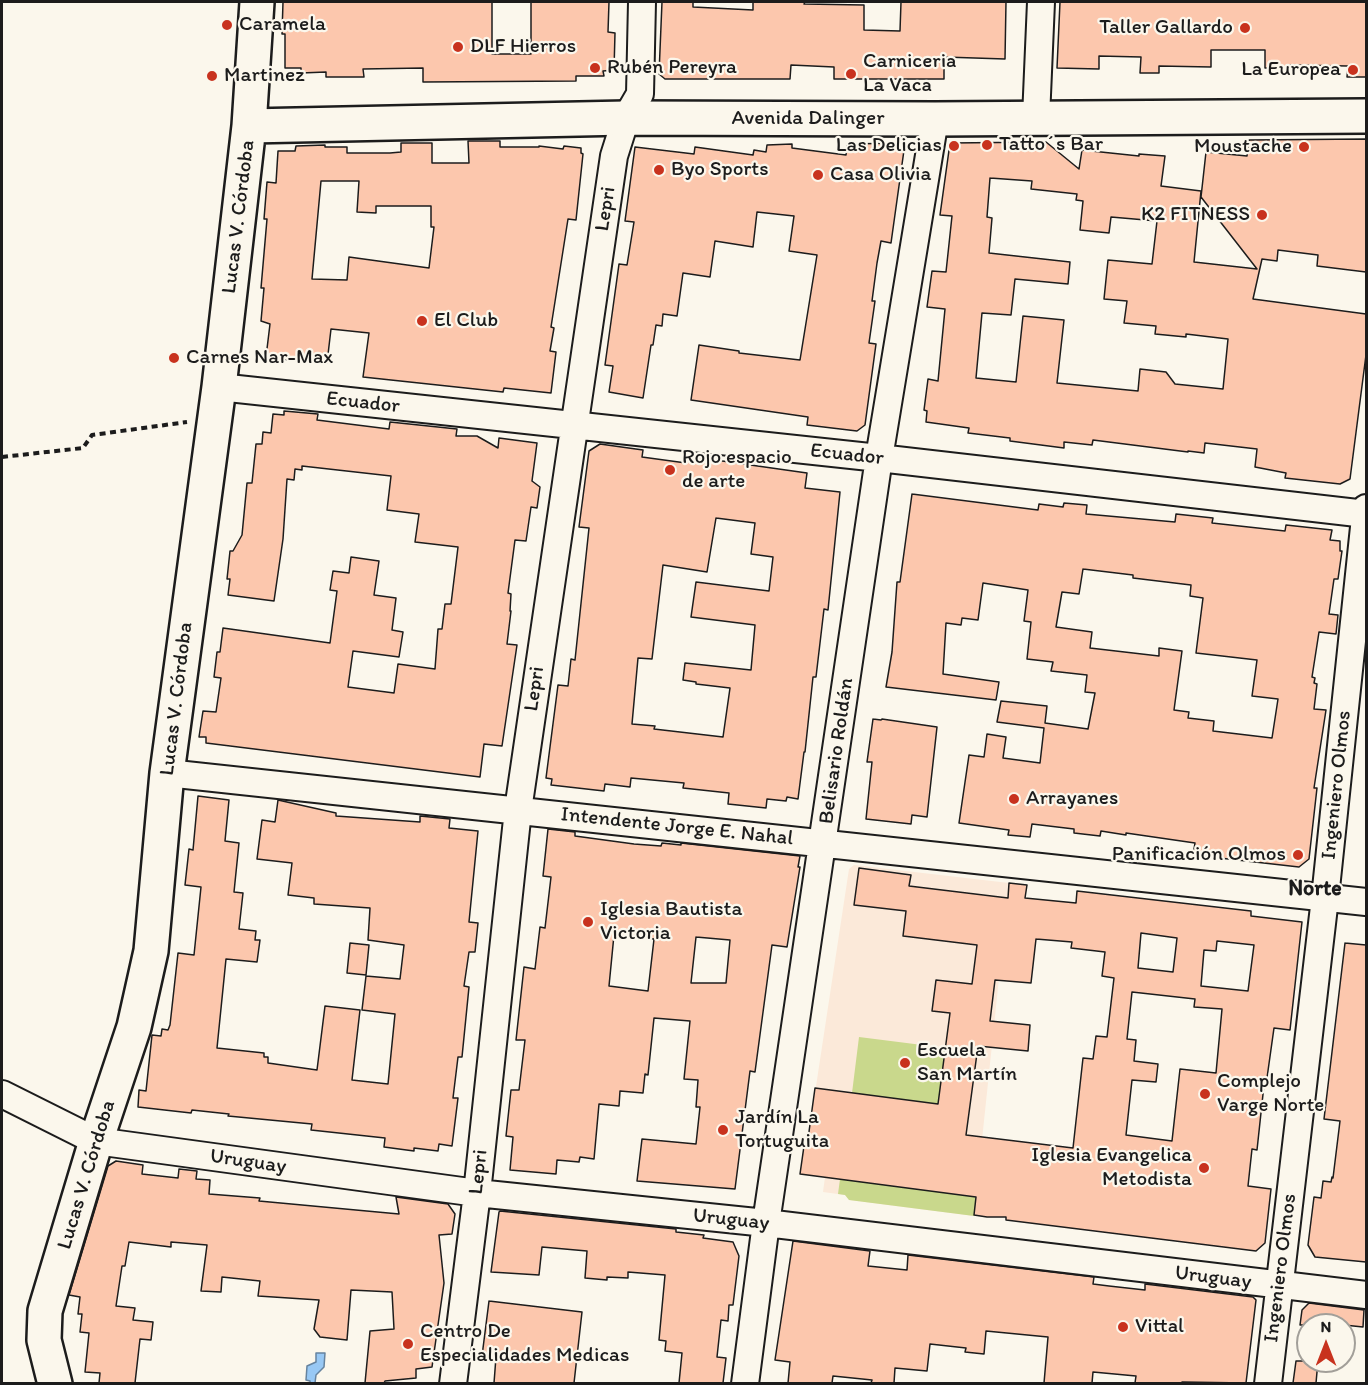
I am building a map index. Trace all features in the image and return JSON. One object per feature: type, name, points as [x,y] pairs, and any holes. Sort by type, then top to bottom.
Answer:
[{"type":"street","name":"Lucas V. Córdoba","points":[[55,1383],[44,1340],[45,1311],[96,1141],[134,1027],[151,951],[167,772],[217,403],[249,126],[256,2]]},
{"type":"street","name":"Lepri","points":[[453,1383],[477,1193],[518,810],[614,156],[626,118],[640,93],[642,2]]},
{"type":"street","points":[[1036,118],[1041,2]]},
{"type":"street","name":"Avenida Dalinger","points":[[249,126],[626,118],[936,119],[1366,116]]},
{"type":"street","name":"Belisario Roldán","points":[[745,1383],[766,1223],[879,458],[936,119]]},
{"type":"street","name":"Ecuador","points":[[217,403],[573,425],[1366,512]]},
{"type":"street","name":"Ingeniero Olmos","points":[[1268,1383],[1325,898],[1366,512]]},
{"type":"street","name":"Intendente Jorge E. Nahal","points":[[167,772],[1366,902]]},
{"type":"street","name":"Uruguay","points":[[2,1094],[96,1141],[477,1193],[766,1223],[1366,1295]]},
{"type":"path","points":[[2,457],[83,448],[92,435],[217,403]]},
{"type":"shaded area","name":"Escuela San Martín","points":[[854,865],[1009,883],[974,1216],[849,1200],[845,1195],[823,1192],[825,1177],[800,1174],[805,1139],[808,1139],[849,869]]},
{"type":"green space","points":[[859,1037],[946,1048],[938,1104],[852,1093]]},
{"type":"green space","points":[[840,1179],[976,1197],[974,1216],[849,1200],[845,1195],[838,1194]]},
{"type":"water","points":[[316,1353],[325,1353],[324,1367],[316,1375],[315,1383],[310,1383],[306,1380],[307,1366],[316,1362]]},
{"type":"building","points":[[283,2],[492,2],[492,54],[531,54],[531,2],[609,2],[608,32],[615,33],[614,70],[603,71],[604,76],[576,76],[576,81],[423,82],[423,68],[363,69],[364,77],[326,77],[326,72],[301,73],[301,68],[285,68],[285,34],[282,34]]},
{"type":"building","points":[[662,2],[693,2],[693,7],[753,10],[753,2],[864,5],[864,30],[900,31],[901,2],[1006,2],[1005,59],[944,57],[944,79],[834,79],[834,67],[791,65],[790,79],[665,79],[659,74]]},
{"type":"building","points":[[1060,2],[1366,2],[1366,77],[1347,77],[1348,66],[1290,65],[1290,68],[1265,68],[1265,50],[1211,50],[1211,67],[1159,66],[1159,73],[1140,73],[1141,57],[1099,56],[1099,69],[1057,68]]},
{"type":"building","points":[[1366,139],[1366,272],[1317,266],[1318,255],[1278,250],[1277,261],[1262,259],[1253,299],[1366,314],[1366,355],[1350,479],[1340,484],[1285,478],[1286,473],[1255,467],[1257,449],[1205,443],[1204,453],[1093,440],[1092,445],[1064,442],[1064,448],[1010,441],[1010,438],[968,433],[969,428],[926,422],[927,411],[924,410],[928,379],[938,381],[945,309],[927,307],[932,271],[946,272],[952,216],[940,215],[950,143],[1046,142],[1079,169],[1082,150],[1139,156],[1139,154],[1165,156],[1161,186],[1201,191],[1194,262],[1257,269],[1201,197],[1206,152],[1247,156],[1249,140]],"holes":[[[990,178],[1032,181],[1031,189],[1077,194],[1076,200],[1083,201],[1080,230],[1109,233],[1111,217],[1157,221],[1152,264],[1108,260],[1104,299],[1127,301],[1124,323],[1156,326],[1155,334],[1186,337],[1186,334],[1228,339],[1223,389],[1175,384],[1166,372],[1140,369],[1138,391],[1057,383],[1064,320],[1023,316],[1016,382],[976,378],[982,313],[1011,315],[1015,279],[1068,284],[1070,262],[989,253],[992,218],[987,217]]]},
{"type":"building","points":[[468,141],[500,141],[500,147],[581,148],[583,154],[576,220],[568,219],[551,327],[554,328],[550,351],[556,352],[551,393],[504,388],[503,392],[363,377],[369,333],[331,329],[327,363],[266,357],[270,324],[261,321],[264,288],[261,288],[267,219],[264,219],[267,182],[276,183],[278,151],[295,151],[296,146],[325,145],[325,147],[347,147],[347,153],[390,153],[401,152],[401,143],[432,143],[432,163],[469,163]],"holes":[[[321,181],[359,181],[357,212],[376,213],[376,206],[431,206],[431,227],[434,227],[429,268],[349,257],[347,280],[312,279]]]},
{"type":"building","points":[[905,143],[891,243],[881,241],[877,263],[869,343],[876,344],[865,425],[857,431],[807,425],[808,417],[691,400],[699,345],[739,351],[739,353],[800,360],[817,255],[789,251],[794,216],[757,212],[753,247],[715,241],[710,277],[683,273],[677,316],[663,314],[662,326],[656,325],[643,398],[609,392],[613,366],[605,365],[619,264],[627,265],[634,222],[625,221],[635,147],[694,154],[695,147],[753,155],[754,150],[766,152],[767,145],[792,144],[792,148],[846,155],[847,144]]},
{"type":"building","points":[[284,411],[318,414],[317,420],[389,429],[390,422],[457,429],[456,436],[477,436],[498,448],[499,438],[537,443],[532,481],[540,487],[537,508],[531,507],[526,541],[515,540],[508,593],[511,594],[511,611],[507,644],[517,645],[502,746],[484,744],[480,777],[206,743],[206,737],[199,737],[203,711],[216,712],[221,678],[214,677],[223,628],[330,643],[337,591],[330,590],[333,571],[349,573],[351,557],[379,561],[374,595],[396,598],[392,630],[403,632],[399,657],[353,651],[348,687],[394,693],[398,664],[435,669],[438,629],[442,629],[445,604],[451,604],[458,547],[415,542],[419,514],[387,510],[391,476],[302,466],[302,470],[295,469],[294,480],[287,479],[283,539],[274,601],[228,595],[230,551],[233,551],[242,535],[247,483],[252,483],[256,444],[262,444],[263,432],[271,433],[273,414],[284,415]]},
{"type":"building","points":[[600,444],[643,450],[642,457],[686,463],[687,456],[807,473],[805,488],[840,492],[828,610],[824,609],[816,677],[813,677],[798,799],[787,797],[786,801],[767,799],[766,808],[728,804],[729,793],[683,788],[684,783],[631,778],[630,787],[605,784],[604,791],[551,785],[552,779],[546,778],[558,685],[568,686],[571,659],[575,660],[589,528],[579,527],[589,451]],"holes":[[[716,518],[755,523],[751,554],[773,557],[769,591],[696,582],[691,617],[755,625],[751,670],[685,663],[683,680],[730,688],[723,737],[654,729],[655,726],[632,724],[638,658],[652,659],[663,565],[707,572]]]},
{"type":"building","points":[[912,494],[1038,510],[1039,504],[1063,507],[1064,503],[1087,505],[1086,514],[1175,522],[1176,514],[1213,518],[1212,523],[1285,531],[1286,525],[1332,530],[1330,540],[1340,541],[1340,551],[1342,551],[1338,579],[1334,579],[1329,614],[1338,615],[1336,634],[1319,632],[1312,677],[1315,678],[1314,683],[1317,684],[1314,709],[1326,710],[1314,788],[1317,788],[1309,859],[1299,867],[1193,855],[1195,843],[1126,833],[1126,835],[1101,831],[1100,836],[1074,833],[1074,829],[1032,824],[1030,837],[1008,835],[1009,830],[959,823],[969,755],[984,757],[987,734],[1006,737],[1003,758],[1040,763],[1044,728],[997,722],[1001,701],[1047,706],[1045,723],[1088,729],[1095,693],[1085,692],[1087,675],[1051,671],[1053,662],[1027,659],[1031,622],[1024,621],[1028,590],[983,583],[978,620],[962,618],[961,625],[946,623],[943,674],[999,682],[996,700],[886,687],[892,652],[897,582],[900,582]],"holes":[[[1083,569],[1133,575],[1133,578],[1191,585],[1190,596],[1203,598],[1196,653],[1257,660],[1252,696],[1278,699],[1272,738],[1213,731],[1214,721],[1188,718],[1189,712],[1174,710],[1182,651],[1159,648],[1159,656],[1090,648],[1092,632],[1056,627],[1062,592],[1079,594]]]},
{"type":"building","points":[[873,719],[937,727],[927,817],[912,815],[911,824],[866,819],[872,762],[867,762]]},
{"type":"building","points":[[198,796],[229,800],[225,841],[239,843],[234,892],[243,893],[239,929],[256,931],[255,940],[260,940],[257,962],[226,959],[217,1048],[264,1053],[264,1057],[268,1057],[268,1063],[317,1070],[325,1006],[360,1010],[352,1080],[388,1084],[395,1014],[362,1010],[366,976],[400,979],[404,945],[368,940],[370,908],[314,904],[314,898],[288,895],[292,863],[257,859],[262,820],[275,822],[278,800],[336,813],[336,816],[420,822],[420,816],[450,819],[449,828],[478,831],[469,922],[478,923],[475,952],[469,952],[464,986],[469,987],[462,1057],[458,1057],[453,1098],[458,1098],[452,1146],[439,1144],[438,1151],[414,1148],[414,1151],[384,1147],[385,1138],[311,1130],[312,1124],[192,1110],[191,1113],[138,1107],[139,1090],[146,1091],[152,1035],[161,1036],[162,1029],[168,1030],[170,1025],[178,953],[194,955],[201,887],[185,885],[189,849],[193,850]]},
{"type":"building","points":[[548,829],[575,832],[575,836],[634,844],[661,846],[662,843],[681,845],[681,843],[800,856],[787,947],[772,945],[755,1072],[750,1071],[735,1189],[637,1181],[642,1139],[696,1144],[700,1107],[696,1107],[698,1080],[684,1079],[690,1021],[654,1018],[648,1075],[645,1074],[643,1093],[620,1091],[619,1106],[599,1104],[594,1159],[580,1157],[579,1162],[557,1160],[556,1174],[510,1170],[513,1137],[506,1136],[511,1090],[519,1090],[525,1040],[516,1040],[524,967],[535,969],[540,927],[545,928],[551,877],[543,876]],"holes":[[[614,935],[654,939],[648,991],[609,986]],[[696,937],[730,940],[726,983],[691,983]]]},
{"type":"building","points":[[859,868],[911,875],[909,886],[1008,898],[1009,883],[1027,885],[1025,898],[1076,903],[1077,891],[1251,911],[1251,916],[1302,922],[1290,1030],[1274,1028],[1266,1085],[1264,1085],[1257,1150],[1252,1149],[1248,1186],[1271,1189],[1265,1243],[1256,1251],[1006,1220],[1006,1217],[974,1215],[976,1197],[800,1174],[805,1139],[808,1139],[815,1088],[938,1104],[950,1013],[932,1011],[936,980],[972,984],[977,945],[903,936],[906,911],[854,905]],"holes":[[[1141,933],[1177,938],[1173,972],[1138,968]],[[1036,939],[1072,942],[1071,948],[1105,952],[1102,976],[1114,978],[1107,1037],[1096,1036],[1093,1059],[1083,1058],[1073,1148],[966,1135],[978,1046],[1028,1051],[1030,1025],[990,1021],[995,980],[1031,983]],[[1217,941],[1254,945],[1248,991],[1201,986],[1204,950],[1216,951]],[[1132,992],[1195,999],[1194,1007],[1222,1009],[1216,1073],[1180,1069],[1172,1141],[1126,1135],[1132,1080],[1156,1082],[1158,1064],[1134,1061],[1136,1040],[1127,1039]]]},
{"type":"building","points":[[350,943],[369,945],[366,975],[347,973]]},
{"type":"building","points":[[1345,943],[1366,945],[1366,1262],[1315,1257],[1308,1245],[1314,1197],[1321,1198],[1323,1181],[1331,1182],[1333,1178],[1340,1121],[1324,1119]]},
{"type":"building","points":[[116,1161],[143,1165],[142,1174],[178,1178],[179,1169],[197,1171],[196,1179],[210,1180],[209,1194],[260,1198],[259,1201],[399,1214],[396,1197],[448,1204],[455,1214],[452,1234],[439,1235],[444,1283],[432,1367],[416,1369],[416,1378],[385,1381],[384,1383],[365,1383],[370,1331],[394,1329],[392,1292],[351,1290],[347,1340],[320,1337],[314,1329],[319,1300],[258,1296],[260,1281],[222,1277],[221,1292],[201,1291],[207,1245],[171,1242],[171,1247],[129,1242],[125,1266],[122,1266],[116,1306],[135,1308],[133,1320],[153,1322],[151,1340],[140,1339],[135,1383],[99,1383],[100,1373],[85,1372],[89,1333],[80,1332],[82,1314],[78,1314],[80,1297],[69,1295],[108,1166]]},
{"type":"building","points":[[500,1211],[676,1229],[676,1232],[704,1235],[703,1238],[733,1242],[739,1256],[733,1305],[729,1305],[728,1321],[721,1320],[717,1357],[726,1358],[723,1383],[679,1383],[682,1353],[665,1351],[666,1341],[659,1340],[665,1275],[628,1272],[628,1278],[607,1277],[607,1280],[585,1278],[587,1251],[542,1247],[539,1275],[491,1272]]},
{"type":"building","points":[[793,1241],[870,1251],[868,1266],[907,1270],[908,1255],[1094,1277],[1093,1284],[1109,1286],[1145,1290],[1145,1284],[1253,1297],[1256,1300],[1246,1383],[1135,1383],[1136,1376],[1093,1372],[1092,1383],[1044,1383],[1048,1337],[986,1331],[984,1354],[965,1352],[966,1348],[930,1344],[927,1371],[895,1368],[894,1383],[871,1383],[872,1380],[833,1376],[832,1383],[788,1383],[790,1362],[775,1360]]},
{"type":"building","points":[[489,1301],[582,1312],[574,1383],[494,1383],[496,1357],[482,1356]]},
{"type":"building","points":[[1309,1303],[1364,1310],[1363,1327],[1356,1326],[1356,1313],[1302,1313]]},
{"type":"building","points":[[1296,1361],[1296,1373],[1317,1373],[1316,1383],[1293,1383]]},
{"type":"place","name":"Caramela","points":[[227,25]]},
{"type":"place","name":"Taller Gallardo","points":[[1245,28]]},
{"type":"place","name":"DLF Hierros","points":[[458,47]]},
{"type":"place","name":"Rubén Pereyra","points":[[595,68]]},
{"type":"place","name":"La Europea","points":[[1353,70]]},
{"type":"place","name":"Carniceria La Vaca","points":[[851,74]]},
{"type":"place","name":"Martinez","points":[[212,76]]},
{"type":"place","name":"Tatto´s Bar","points":[[987,145]]},
{"type":"place","name":"Las Delicias","points":[[954,146]]},
{"type":"place","name":"Moustache","points":[[1304,147]]},
{"type":"place","name":"Byo Sports","points":[[659,170]]},
{"type":"place","name":"Casa Olivia","points":[[818,175]]},
{"type":"place","name":"K2 FITNESS","points":[[1262,215]]},
{"type":"place","name":"El Club","points":[[422,321]]},
{"type":"place","name":"Carnes Nar-Max","points":[[174,358]]},
{"type":"place","name":"Rojo espacio de arte","points":[[670,470]]},
{"type":"place","name":"Arrayanes","points":[[1014,799]]},
{"type":"place","name":"Panificación Olmos","points":[[1298,855]]},
{"type":"place","name":"Iglesia Bautista Victoria","points":[[588,922]]},
{"type":"place","name":"Escuela San Martín","points":[[905,1063]]},
{"type":"place","name":"Complejo Varge Norte","points":[[1205,1094]]},
{"type":"place","name":"Jardín La Tortuguita","points":[[723,1130]]},
{"type":"place","name":"Iglesia Evangelica Metodista","points":[[1204,1168]]},
{"type":"place","name":"Vittal","points":[[1123,1327]]},
{"type":"place","name":"Centro De Especialidades Medicas","points":[[408,1344]]},
{"type":"district","name":"Norte","points":[[1315,889]]}]
